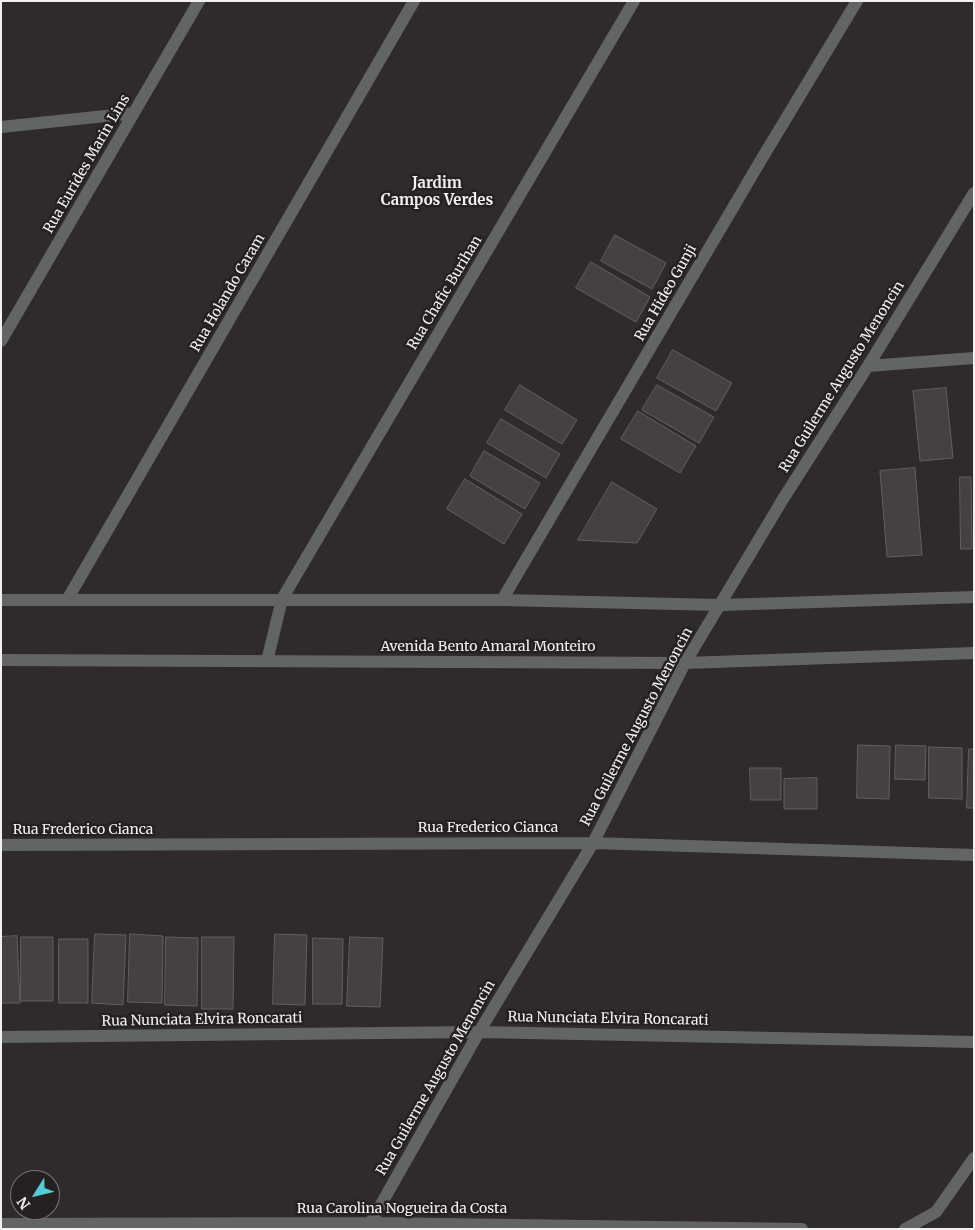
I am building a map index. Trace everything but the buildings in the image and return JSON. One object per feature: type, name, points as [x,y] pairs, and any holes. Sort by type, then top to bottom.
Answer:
[{"type":"street","name":"Rua Eurides Marin Lins","points":[[1,341],[5,327],[199,1]]},
{"type":"street","name":"Rua Holando Caram","points":[[67,600],[414,1]]},
{"type":"street","name":"Rua Chafic Burihan","points":[[267,661],[282,599],[634,1]]},
{"type":"street","name":"Rua Hideo Gunji","points":[[502,600],[761,160],[857,1]]},
{"type":"street","points":[[1,127],[134,113]]},
{"type":"street","name":"Rua Guilerme Augusto Menoncin","points":[[368,1226],[479,1032],[593,843],[685,663],[783,499],[868,366],[974,193]]},
{"type":"street","points":[[868,366],[974,358]]},
{"type":"street","points":[[1,600],[502,600],[721,605],[974,597]]},
{"type":"street","name":"Avenida Bento Amaral Monteiro","points":[[1,660],[685,663],[974,653]]},
{"type":"street","name":"Rua Frederico Cianca","points":[[1,845],[593,843],[974,854]]},
{"type":"street","name":"Rua Nunciata Elvira Roncarati","points":[[1,1037],[479,1032],[974,1042]]},
{"type":"street","points":[[905,1229],[936,1212],[974,1158]]},
{"type":"street","name":"Rua Carolina Nogueira da Costa","points":[[1,1224],[802,1229]]},
{"type":"district","name":"Jardim Campos Verdes","points":[[437,192]]}]
